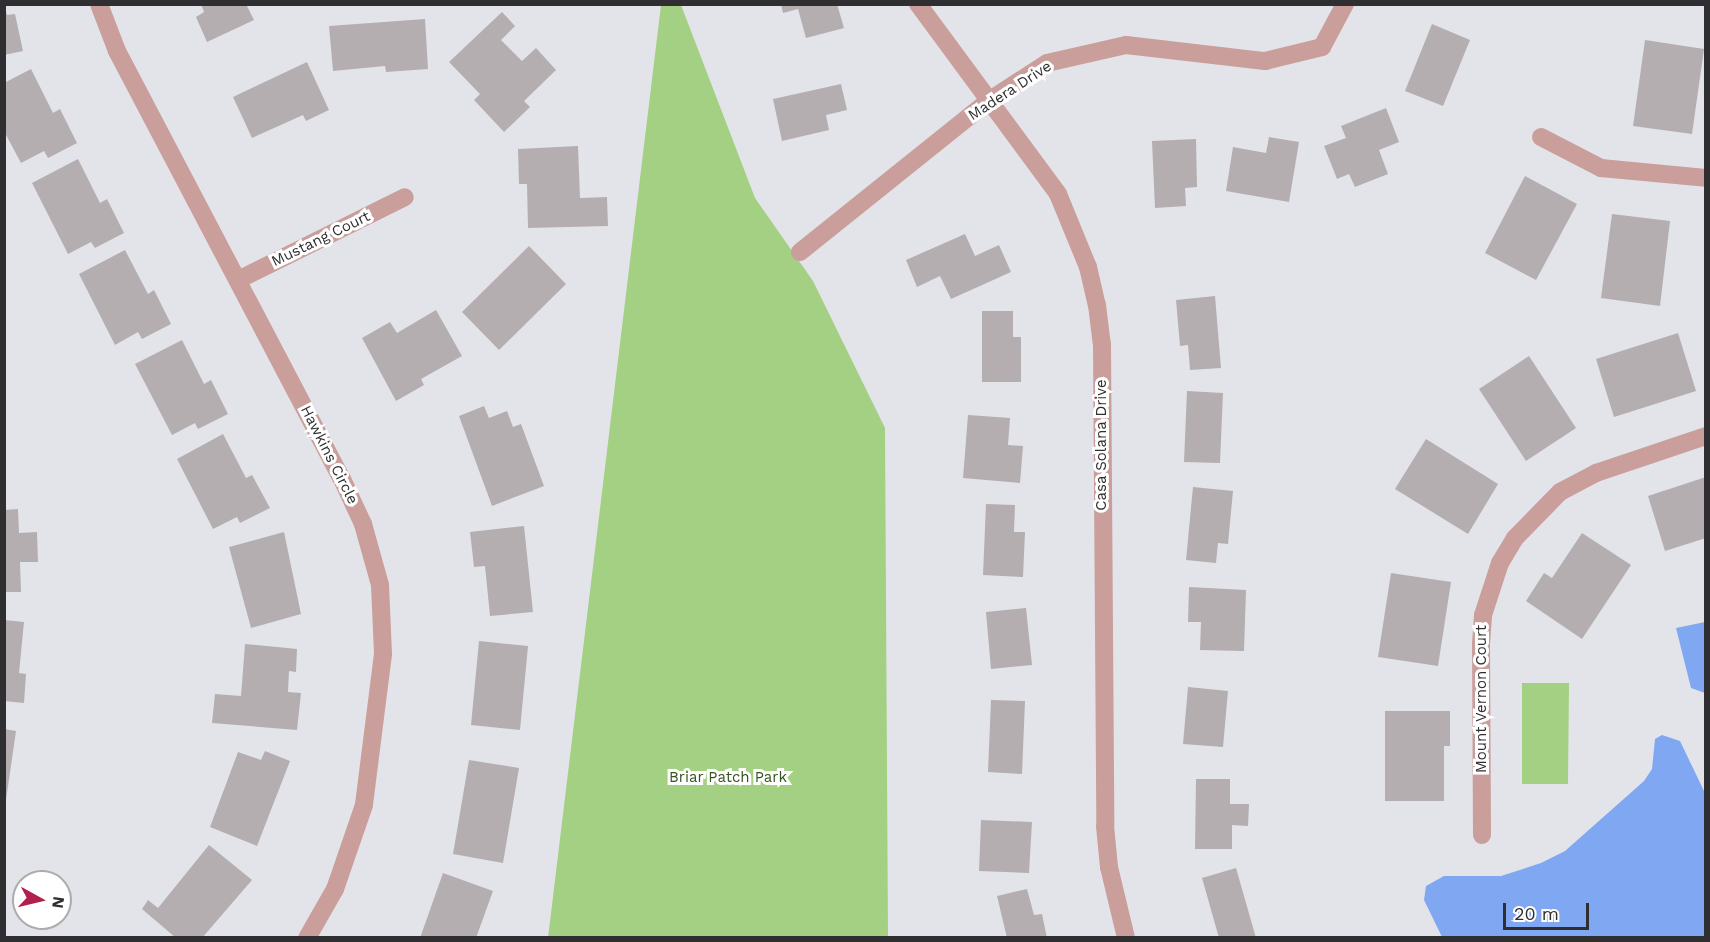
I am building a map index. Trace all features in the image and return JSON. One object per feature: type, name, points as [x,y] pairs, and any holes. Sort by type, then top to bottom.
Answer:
[{"type":"street","name":"Hawkins Circle","points":[[99,4],[117,51],[342,478],[363,525],[380,585],[383,654],[364,805],[335,889],[307,938]]},
{"type":"street","name":"Casa Solana Drive","points":[[918,4],[1058,194],[1088,267],[1097,305],[1102,344],[1105,826],[1110,867],[1126,938]]},
{"type":"street","name":"Madera Drive","points":[[800,252],[990,100],[1047,63],[1126,45],[1265,61],[1322,47],[1345,4]]},
{"type":"street","points":[[1541,137],[1601,168],[1706,178]]},
{"type":"street","name":"Mustang Court","points":[[237,280],[405,197]]},
{"type":"street","name":"Mount Vernon Court","points":[[1482,835],[1481,634],[1490,589],[1500,563],[1529,522],[1560,492],[1596,473],[1706,436]]},
{"type":"green space","name":"Briar Patch Park","points":[[661,5],[681,5],[755,198],[813,281],[885,428],[888,937],[548,938]]},
{"type":"green space","points":[[1522,683],[1569,683],[1568,784],[1522,784]]},
{"type":"water","points":[[1706,622],[1705,693],[1691,688],[1676,628]]},
{"type":"water","points":[[1662,735],[1680,741],[1705,793],[1705,937],[1442,937],[1424,900],[1426,886],[1444,876],[1501,876],[1541,863],[1565,851],[1644,781],[1652,769],[1655,739]]},
{"type":"building","points":[[201,4],[246,4],[254,20],[207,42],[196,17],[204,12]]},
{"type":"building","points":[[781,4],[837,4],[844,28],[806,38],[798,9],[783,13]]},
{"type":"building","points":[[4,6],[7,15],[15,14],[23,51],[4,55]]},
{"type":"building","points":[[502,12],[515,26],[501,40],[522,61],[536,48],[556,70],[524,101],[530,107],[504,132],[474,100],[480,94],[449,62]]},
{"type":"building","points":[[425,19],[428,69],[386,72],[385,66],[333,71],[329,26]]},
{"type":"building","points":[[1432,24],[1470,40],[1443,106],[1405,91]]},
{"type":"building","points":[[1645,40],[1704,49],[1692,134],[1633,126]]},
{"type":"building","points":[[307,62],[329,110],[306,121],[303,115],[252,138],[233,97]]},
{"type":"building","points":[[31,69],[53,113],[60,109],[77,143],[48,158],[44,151],[21,163],[4,131],[4,83]]},
{"type":"building","points":[[841,84],[847,110],[826,115],[829,130],[782,141],[773,99]]},
{"type":"building","points":[[1386,108],[1399,142],[1379,150],[1388,174],[1355,187],[1349,174],[1337,179],[1324,146],[1346,138],[1341,126]]},
{"type":"building","points":[[1269,137],[1299,142],[1289,202],[1226,191],[1233,147],[1266,153]]},
{"type":"building","points":[[1196,139],[1197,187],[1185,188],[1186,206],[1155,208],[1152,141]]},
{"type":"building","points":[[578,146],[580,198],[607,197],[608,226],[528,228],[527,184],[519,184],[518,149]]},
{"type":"building","points":[[78,159],[100,203],[107,199],[124,233],[95,248],[91,242],[68,254],[32,183]]},
{"type":"building","points":[[1525,176],[1577,204],[1536,280],[1485,253]]},
{"type":"building","points":[[1612,214],[1670,221],[1660,306],[1601,298]]},
{"type":"building","points":[[965,234],[975,256],[999,245],[1011,272],[951,299],[940,276],[917,287],[906,260]]},
{"type":"building","points":[[529,246],[566,284],[499,350],[462,312]]},
{"type":"building","points":[[125,250],[148,294],[154,290],[171,324],[142,339],[138,332],[115,345],[79,274]]},
{"type":"building","points":[[1215,296],[1221,368],[1190,370],[1188,345],[1180,346],[1176,300]]},
{"type":"building","points":[[436,310],[462,356],[421,379],[424,385],[396,401],[362,338],[390,322],[397,333]]},
{"type":"building","points":[[982,311],[1013,311],[1013,337],[1021,337],[1021,382],[982,382]]},
{"type":"building","points":[[1678,333],[1696,391],[1614,417],[1596,359]]},
{"type":"building","points":[[182,340],[204,384],[211,380],[228,414],[198,429],[195,423],[172,435],[135,364]]},
{"type":"building","points":[[1529,356],[1576,428],[1526,461],[1479,389]]},
{"type":"building","points":[[1187,391],[1223,393],[1220,463],[1184,462]]},
{"type":"building","points":[[484,406],[489,418],[507,411],[513,427],[521,424],[544,486],[492,506],[459,416]]},
{"type":"building","points":[[968,415],[1010,418],[1008,445],[1023,446],[1020,483],[963,478]]},
{"type":"building","points":[[223,434],[246,478],[252,475],[270,508],[240,523],[237,517],[213,529],[177,459]]},
{"type":"building","points":[[1426,439],[1498,484],[1468,534],[1395,489]]},
{"type":"building","points":[[1706,477],[1706,538],[1665,551],[1648,496]]},
{"type":"building","points":[[1193,487],[1233,491],[1228,544],[1218,543],[1216,563],[1186,560]]},
{"type":"building","points":[[986,504],[1015,505],[1014,532],[1025,532],[1023,577],[983,575]]},
{"type":"building","points":[[18,509],[19,533],[37,532],[38,562],[20,562],[21,592],[4,592],[4,510]]},
{"type":"building","points":[[524,526],[533,612],[490,616],[485,566],[474,567],[470,532]]},
{"type":"building","points":[[284,532],[301,614],[251,628],[229,547]]},
{"type":"building","points":[[1582,533],[1631,565],[1582,639],[1526,601],[1544,573],[1552,578]]},
{"type":"building","points":[[1391,573],[1451,582],[1438,666],[1378,657]]},
{"type":"building","points":[[1189,587],[1246,590],[1244,651],[1200,650],[1201,622],[1188,622]]},
{"type":"building","points":[[1026,608],[1032,665],[991,669],[986,612]]},
{"type":"building","points":[[4,620],[24,622],[19,673],[26,674],[24,703],[4,701]]},
{"type":"building","points":[[479,641],[528,646],[520,730],[471,725]]},
{"type":"building","points":[[245,644],[297,649],[296,672],[289,671],[288,692],[301,693],[297,730],[212,723],[215,694],[241,696]]},
{"type":"building","points":[[1188,687],[1228,691],[1223,747],[1183,744]]},
{"type":"building","points":[[991,700],[1025,701],[1022,774],[988,772]]},
{"type":"building","points":[[1385,711],[1450,711],[1450,746],[1444,746],[1444,801],[1385,801]]},
{"type":"building","points":[[4,729],[16,731],[6,800],[4,800]]},
{"type":"building","points":[[265,751],[290,761],[257,846],[210,827],[238,752],[261,760]]},
{"type":"building","points":[[469,760],[519,768],[503,863],[453,854]]},
{"type":"building","points":[[1196,779],[1230,779],[1230,804],[1249,804],[1248,826],[1232,825],[1232,849],[1195,849]]},
{"type":"building","points":[[981,820],[1032,822],[1029,873],[979,871]]},
{"type":"building","points":[[209,845],[252,880],[202,938],[176,938],[142,909],[148,900],[158,908]]},
{"type":"building","points":[[1236,868],[1256,938],[1219,938],[1202,878]]},
{"type":"building","points":[[443,873],[493,891],[476,938],[420,938]]},
{"type":"building","points":[[1027,889],[1034,915],[1042,914],[1047,938],[1007,938],[997,896]]}]
